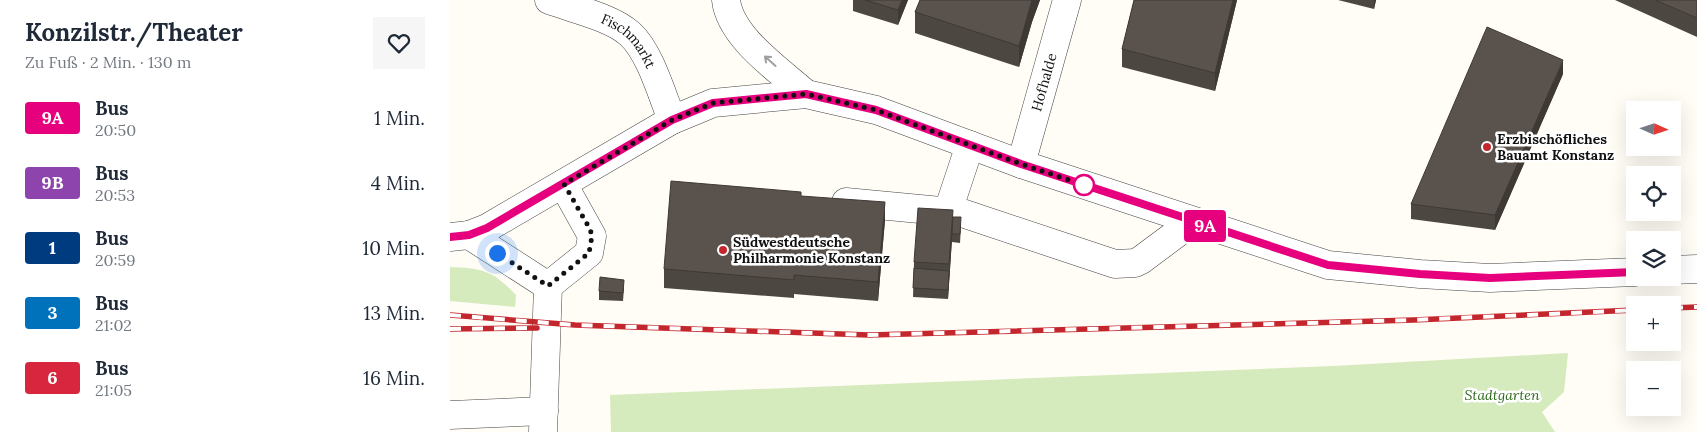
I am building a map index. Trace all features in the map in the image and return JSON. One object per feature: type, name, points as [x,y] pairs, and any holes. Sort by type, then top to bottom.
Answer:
[{"type":"street","name":"Fischmarkt","points":[[549,0],[617,25],[630,34],[639,44],[672,120]]},
{"type":"street","points":[[726,0],[730,16],[737,31],[806,94]]},
{"type":"street","name":"Hofhalde","points":[[1021,164],[1067,0]]},
{"type":"street","points":[[460,236],[494,225],[672,120],[713,103],[806,94],[876,110],[1021,164],[1192,222],[1328,265],[1420,274],[1490,278],[1626,272]]},
{"type":"street","points":[[948,211],[970,145]]},
{"type":"street","points":[[450,415],[544,421],[548,286],[589,253],[592,236],[590,229],[564,184]]},
{"type":"street","points":[[822,200],[948,211],[976,217],[1115,264],[1124,265],[1141,260],[1192,222]]},
{"type":"street","points":[[460,236],[548,286]]},
{"type":"street","points":[[1681,270],[1697,269]]},
{"type":"green space","points":[[450,267],[471,268],[494,276],[516,295],[515,307],[450,301]]},
{"type":"green space","name":"Stadtgarten","points":[[1568,353],[1564,392],[1542,412],[1555,432],[611,432],[610,395],[1333,366]]},
{"type":"building","points":[[865,0],[902,0],[898,10]]},
{"type":"building","points":[[920,0],[1032,0],[1019,46],[915,12]]},
{"type":"building","points":[[1134,0],[1233,0],[1215,73],[1122,49]]},
{"type":"building","points":[[1655,0],[1697,0],[1697,18]]},
{"type":"building","name":"Erzbischöfliches Bauamt Konstanz","points":[[1487,27],[1563,60],[1495,215],[1411,204]]},
{"type":"building","points":[[671,181],[801,192],[801,196],[885,202],[878,282],[794,275],[794,280],[664,269]]},
{"type":"building","points":[[918,208],[953,210],[949,264],[914,262]]},
{"type":"building","points":[[953,217],[961,217],[960,234],[952,234]]},
{"type":"building","points":[[914,268],[949,271],[948,290],[913,288]]},
{"type":"building","points":[[600,277],[624,280],[623,293],[599,291]]},
{"type":"railway","points":[[1681,308],[1697,307]]},
{"type":"railway","points":[[450,315],[575,325],[869,335],[1414,320],[1626,310]]},
{"type":"railway","points":[[450,329],[537,328]]},
{"type":"bus line","name":"9A","points":[[450,237],[469,235],[487,228],[672,120],[713,103],[806,94],[836,99],[876,110],[1021,164],[1192,222],[1328,265],[1420,274],[1490,278],[1626,272]]},
{"type":"place","name":"Erzbischöfliches Bauamt Konstanz","points":[[1487,147]]},
{"type":"place","name":"Südwestdeutsche Philharmonie Konstanz","points":[[723,250]]},
{"type":"route","points":[[497,253],[548,286],[589,253],[591,244],[592,236],[590,229],[564,184],[672,120],[713,103],[756,98],[806,94],[836,99],[876,110],[939,135],[1084,185]]}]
